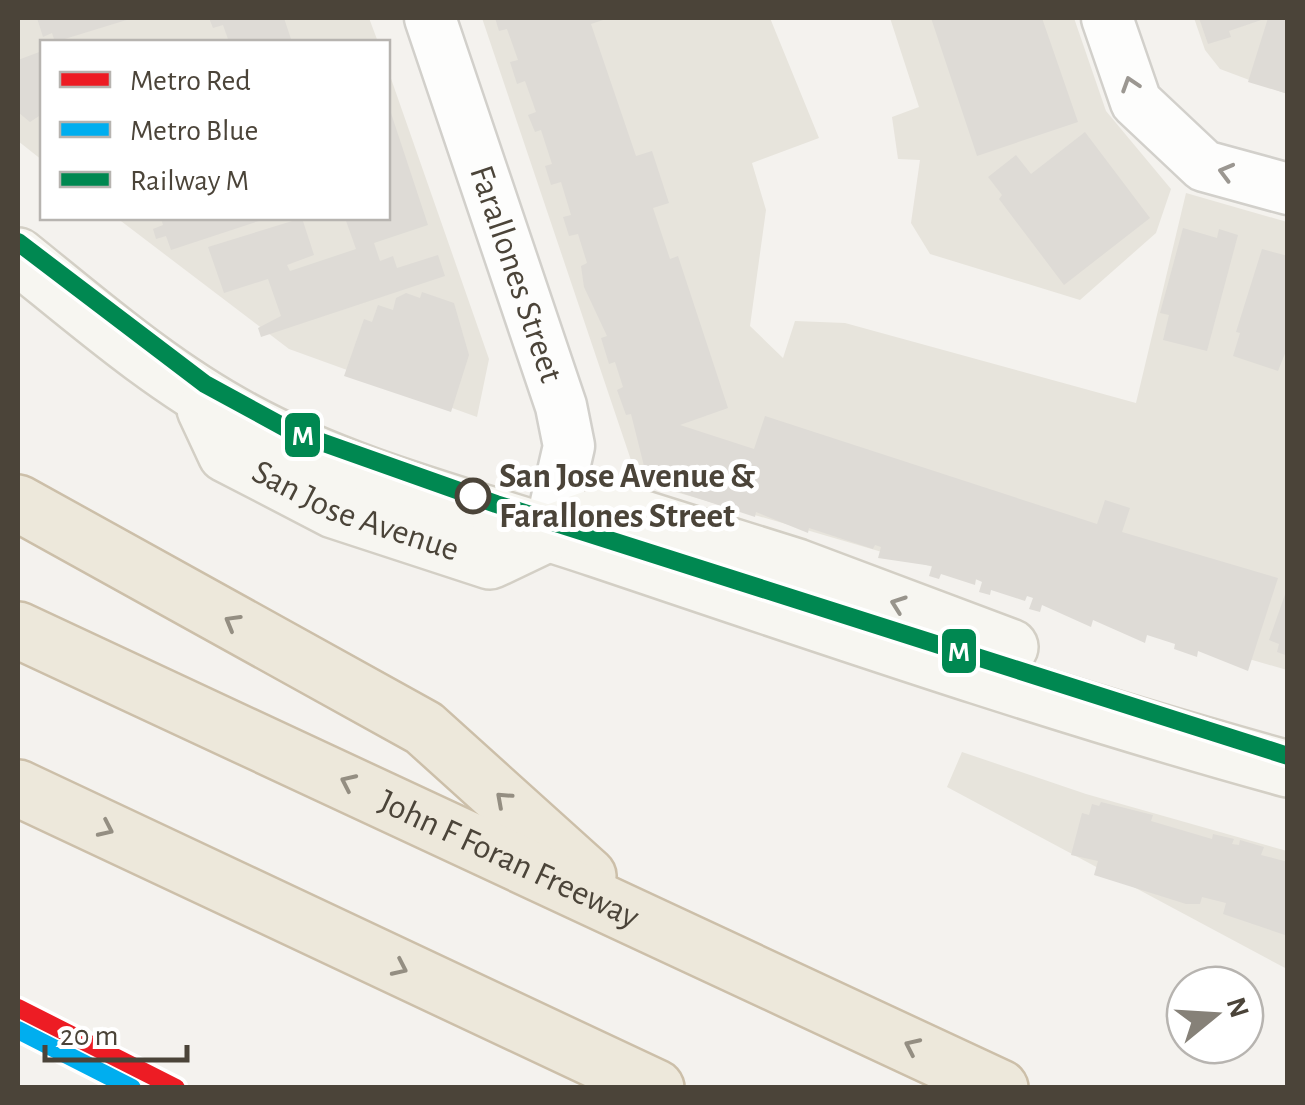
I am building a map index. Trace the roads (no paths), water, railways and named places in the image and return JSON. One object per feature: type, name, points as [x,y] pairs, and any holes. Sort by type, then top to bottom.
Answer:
[{"type":"highway","points":[[18,503],[424,728],[627,911]]},
{"type":"highway","name":"John F Foran Freeway","points":[[18,630],[1000,1088]]},
{"type":"highway","points":[[18,788],[656,1088]]},
{"type":"main road","name":"San Jose Avenue","points":[[18,256],[198,394],[290,443],[396,484],[1140,726],[1288,769]]},
{"type":"street","name":"Farallones Street","points":[[430,18],[561,406],[569,446],[549,533]]},
{"type":"street","points":[[1108,18],[1136,102],[1173,137],[1204,166],[1288,188]]},
{"type":"metro line","name":"Red","points":[[18,1008],[176,1088]]},
{"type":"metro line","name":"Blue","points":[[18,1030],[132,1088]]},
{"type":"rail line","name":"M","points":[[18,242],[205,384],[293,432],[496,504],[1288,756]]},
{"type":"place","name":"San Jose Avenue & Farallones Street","points":[[473,496]]}]
